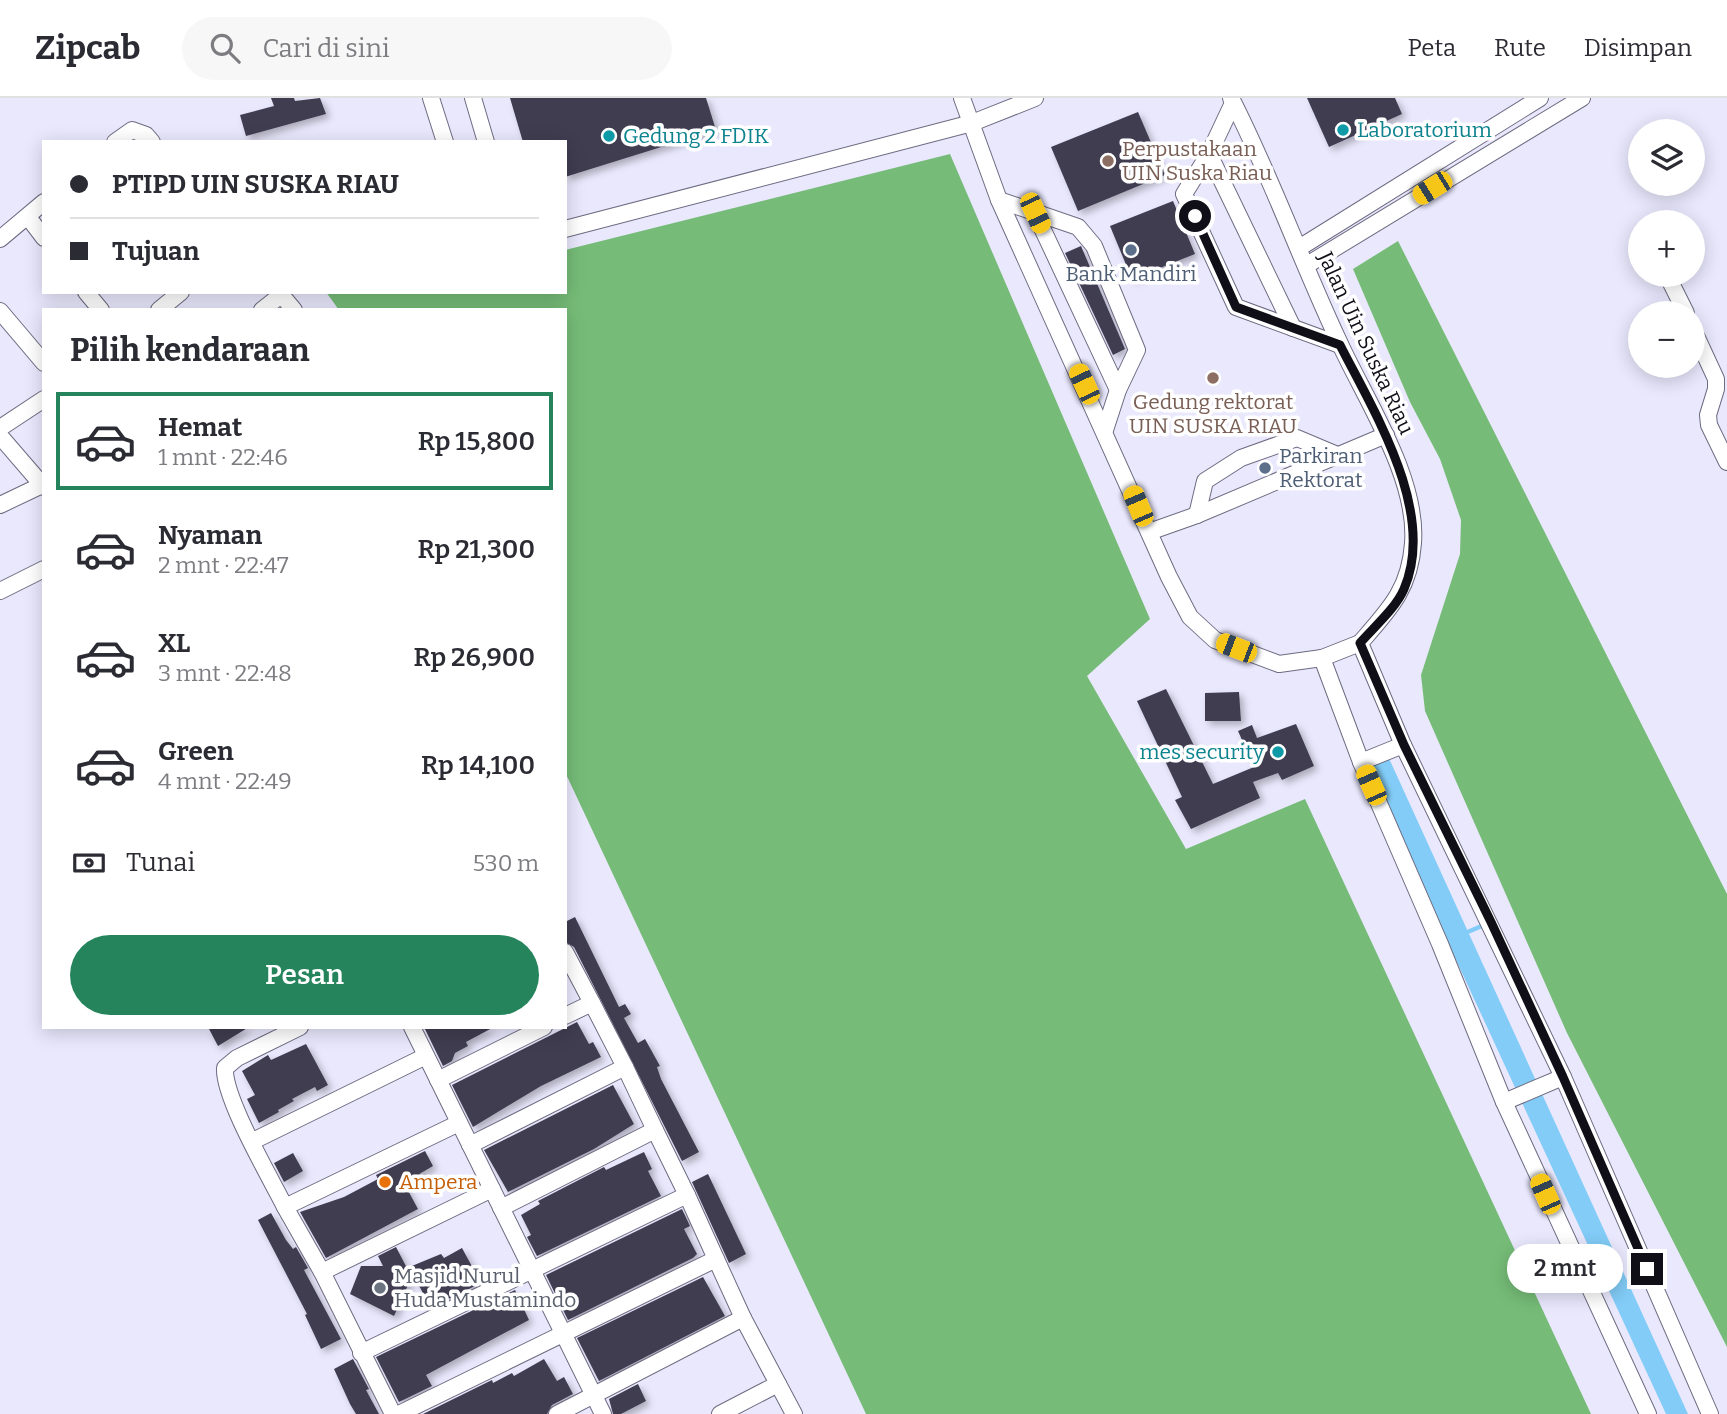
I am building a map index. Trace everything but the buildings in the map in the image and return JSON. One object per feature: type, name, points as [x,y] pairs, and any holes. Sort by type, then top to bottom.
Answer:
[{"type":"street","points":[[431,98],[443,140]]},
{"type":"street","points":[[473,98],[485,140]]},
{"type":"street","name":"Jalan Uin Suska Riau","points":[[962,98],[999,200],[1190,617],[1215,640],[1279,664],[1322,658],[1360,643],[1404,591],[1414,540],[1406,494],[1386,435],[1340,345],[1232,100]]},
{"type":"street","points":[[567,228],[972,123],[1035,98]]},
{"type":"street","points":[[1299,248],[1540,98]]},
{"type":"street","points":[[1307,265],[1582,98]]},
{"type":"street","points":[[1232,100],[1209,154],[1184,194],[1236,307],[1340,345]]},
{"type":"street","points":[[118,140],[132,130],[146,135],[150,140]]},
{"type":"street","points":[[1209,154],[1293,328]]},
{"type":"street","points":[[999,200],[1079,227],[1094,246],[1138,350],[1118,390],[1105,430]]},
{"type":"street","points":[[0,239],[42,203]]},
{"type":"street","points":[[1035,213],[1118,390]]},
{"type":"street","points":[[27,217],[42,236]]},
{"type":"street","points":[[88,294],[99,308]]},
{"type":"street","points":[[161,308],[179,294]]},
{"type":"street","points":[[264,308],[279,294]]},
{"type":"street","points":[[281,294],[291,308]]},
{"type":"street","points":[[0,312],[42,361]]},
{"type":"street","points":[[1705,355],[1716,379],[1716,389],[1708,415],[1709,425],[1727,461]]},
{"type":"street","points":[[0,428],[42,400]]},
{"type":"street","points":[[1149,532],[1197,515],[1335,454],[1386,435]]},
{"type":"street","points":[[0,436],[42,485]]},
{"type":"street","points":[[1197,515],[1205,481],[1241,458],[1297,438],[1335,454]]},
{"type":"street","points":[[0,505],[42,486]]},
{"type":"street","points":[[0,591],[42,570]]},
{"type":"street","points":[[1360,643],[1381,692],[1399,747],[1491,922],[1563,1077],[1710,1414]]},
{"type":"street","points":[[1322,658],[1339,705],[1365,761],[1440,944],[1648,1414]]},
{"type":"street","points":[[1365,761],[1399,747]]},
{"type":"street","points":[[567,956],[625,1067],[743,1318],[794,1414]]},
{"type":"street","points":[[567,1015],[592,1003]]},
{"type":"street","points":[[296,1029],[237,1058],[225,1068],[224,1077],[285,1207],[322,1272],[393,1414]]},
{"type":"street","points":[[413,1029],[603,1414]]},
{"type":"street","points":[[438,1080],[540,1029]]},
{"type":"street","points":[[253,1141],[426,1056]]},
{"type":"street","points":[[470,1146],[625,1067]]},
{"type":"street","points":[[1510,1100],[1563,1077]]},
{"type":"street","points":[[285,1207],[459,1123]]},
{"type":"street","points":[[501,1208],[655,1130]]},
{"type":"street","points":[[322,1272],[492,1189]]},
{"type":"street","points":[[361,1353],[687,1195]]},
{"type":"street","points":[[399,1414],[716,1259]]},
{"type":"street","points":[[556,1414],[743,1318]]},
{"type":"street","points":[[720,1414],[778,1384]]},
{"type":"green space","points":[[950,154],[1150,619],[1087,676],[1186,849],[1305,799],[1591,1414],[866,1414],[567,776],[567,308],[338,308],[327,294],[567,294],[567,250]]},
{"type":"green space","points":[[1398,241],[1727,894],[1727,1347],[1567,1033],[1425,711],[1421,675],[1460,554],[1461,520],[1440,459],[1410,402],[1353,269]]},
{"type":"water","points":[[1387,754],[1688,1414],[1666,1414],[1365,763]]},
{"type":"waterway","points":[[1463,934],[1484,925]]},
{"type":"place","name":"Laboratorium","points":[[1343,130]]},
{"type":"place","name":"Gedung 2 FDIK","points":[[609,136]]},
{"type":"place","name":"Perpustakaan UIN Suska Riau","points":[[1108,161]]},
{"type":"place","name":"Bank Mandiri","points":[[1131,250]]},
{"type":"place","name":"Gedung rektorat UIN SUSKA RIAU","points":[[1213,378]]},
{"type":"place","name":"Parkiran Rektorat","points":[[1265,468]]},
{"type":"place","name":"mes security","points":[[1278,752]]},
{"type":"place","name":"Ampera","points":[[385,1182]]},
{"type":"place","name":"Masjid Nurul Huda Mustamindo","points":[[380,1288]]},
{"type":"route","points":[[1195,216],[1236,307],[1340,345],[1386,435],[1406,494],[1414,540],[1411,566],[1404,591],[1360,643],[1404,745],[1563,1077],[1647,1269]]}]
